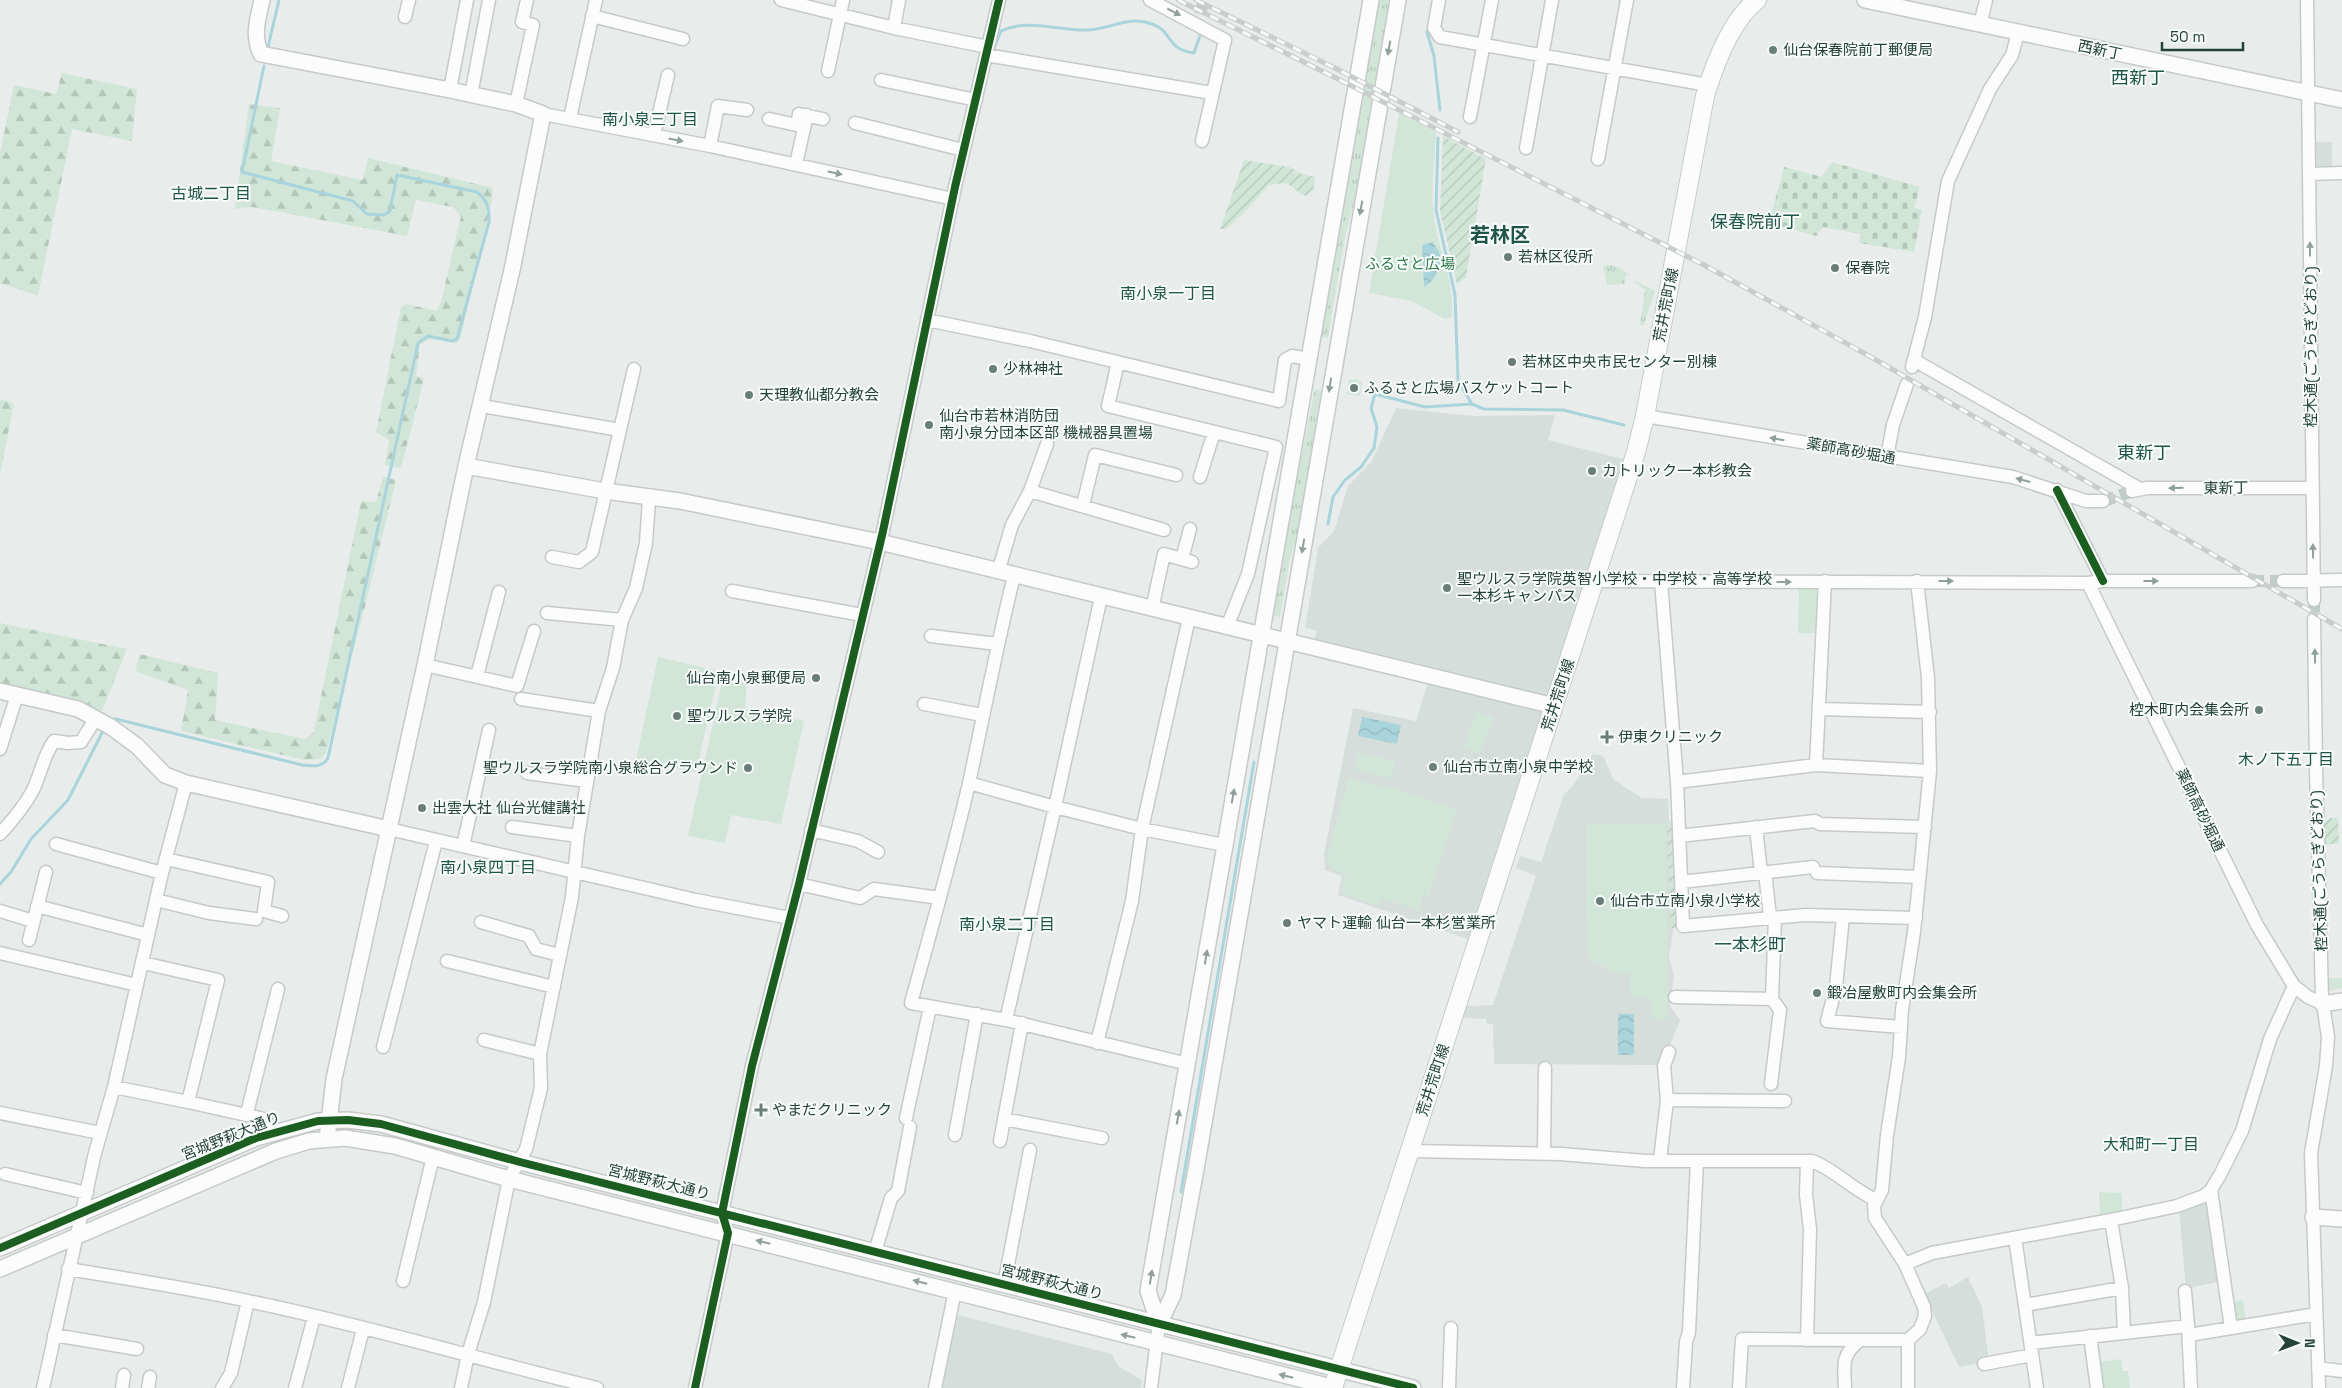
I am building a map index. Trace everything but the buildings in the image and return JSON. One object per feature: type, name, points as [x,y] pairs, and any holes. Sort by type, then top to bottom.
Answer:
[{"type":"main road","name":"荒井荒町線","points":[[1334,1388],[1636,452],[1646,416],[1708,85],[1722,49],[1739,22],[1757,0]]},
{"type":"street","points":[[262,0],[255,32],[256,43],[261,54],[450,90],[516,104],[543,114],[710,146],[953,199]]},
{"type":"street","points":[[405,17],[409,0]]},
{"type":"street","points":[[450,90],[467,0]]},
{"type":"street","points":[[471,95],[489,0]]},
{"type":"street","points":[[516,104],[533,25],[522,22],[527,0]]},
{"type":"street","points":[[570,118],[596,0]]},
{"type":"street","points":[[781,0],[987,51],[1212,92]]},
{"type":"street","points":[[828,70],[843,0]]},
{"type":"street","points":[[894,28],[899,0]]},
{"type":"street","points":[[695,1388],[728,1234],[722,1212],[752,1066],[799,884],[880,542],[953,199],[999,0]]},
{"type":"street","points":[[1150,0],[1201,24],[1225,40],[1202,141]]},
{"type":"street","points":[[1159,1324],[1148,1290],[1371,0]]},
{"type":"street","points":[[1151,1388],[1155,1371],[1155,1343],[1159,1324],[1173,1295],[1398,0]]},
{"type":"street","points":[[1439,0],[1434,28],[1440,37],[1708,85]]},
{"type":"street","points":[[1470,117],[1492,0]]},
{"type":"street","points":[[1526,148],[1552,0]]},
{"type":"street","points":[[1598,159],[1627,0]]},
{"type":"street","name":"西新丁","points":[[1865,0],[2342,100]]},
{"type":"street","points":[[1980,24],[1986,0]]},
{"type":"street","name":"椌木通(ごうらぎどおり)","points":[[2307,0],[2314,600]]},
{"type":"street","points":[[592,16],[683,39]]},
{"type":"street","name":"東新丁","points":[[2018,33],[2012,55],[1990,89],[1948,181],[1925,317],[1913,363],[2135,491],[2312,488]]},
{"type":"street","points":[[654,135],[668,74]]},
{"type":"street","points":[[881,80],[976,100]]},
{"type":"street","points":[[710,146],[718,106],[746,110]]},
{"type":"street","points":[[327,1139],[334,1079],[425,665],[466,466],[482,406],[512,270],[543,114]]},
{"type":"street","points":[[769,119],[797,124],[799,114],[823,119]]},
{"type":"street","points":[[796,164],[807,115]]},
{"type":"street","points":[[855,123],[964,150]]},
{"type":"street","points":[[2309,174],[2342,173]]},
{"type":"street","points":[[927,320],[1118,362],[1279,401],[1285,360],[1292,356],[1334,363]]},
{"type":"street","points":[[1118,362],[1108,406],[1276,446],[1248,574],[1227,627]]},
{"type":"street","points":[[552,557],[579,562],[592,552],[634,369]]},
{"type":"street","points":[[1887,457],[1893,425],[1907,384]]},
{"type":"street","points":[[482,406],[620,430]]},
{"type":"street","name":"薬師高砂堀通","points":[[1646,416],[2013,477],[2086,501],[2103,501]]},
{"type":"street","points":[[1200,477],[1214,432]]},
{"type":"street","points":[[998,572],[1012,525],[1030,490],[1047,444]]},
{"type":"street","points":[[1083,505],[1095,454],[1176,475]]},
{"type":"street","points":[[466,466],[605,492],[649,499],[680,501],[880,542],[1152,610],[1554,706]]},
{"type":"street","points":[[1030,490],[1164,530]]},
{"type":"street","points":[[2057,490],[2103,581]]},
{"type":"street","points":[[461,1388],[468,1354],[484,1302],[509,1179],[526,1148],[541,1088],[540,1054],[576,871],[578,836],[586,781],[599,711],[613,668],[622,620],[636,588],[646,543],[649,499]]},
{"type":"street","points":[[1265,499],[1284,502]]},
{"type":"street","points":[[1152,610],[1164,554],[1187,560],[1190,529]]},
{"type":"street","points":[[1014,576],[997,644],[969,783],[940,898],[910,1003],[1022,1023],[1188,1064]]},
{"type":"street","points":[[1595,580],[2088,583],[2103,581],[2252,581]]},
{"type":"street","points":[[2283,581],[2342,580]]},
{"type":"street","points":[[1661,581],[1677,782],[1683,926],[1773,917],[1916,918]]},
{"type":"street","points":[[1816,766],[1825,581]]},
{"type":"street","points":[[1739,1388],[1742,1339],[1908,1340],[1920,1330],[1925,1316],[1924,1307],[1905,1264],[1876,1218],[1876,1200],[1882,1190],[1887,1135],[1916,918],[1930,771],[1930,712],[1917,581]]},
{"type":"street","name":"薬師高砂堀通","points":[[2088,583],[2245,902],[2294,986],[2308,997],[2323,1004]]},
{"type":"street","points":[[732,591],[862,615]]},
{"type":"street","points":[[477,676],[499,592]]},
{"type":"street","points":[[1006,1020],[1101,597]]},
{"type":"street","points":[[547,613],[622,620]]},
{"type":"street","points":[[1097,1042],[1132,900],[1142,829],[1189,618]]},
{"type":"street","name":"椌木通(ごうらぎどおり)","points":[[2314,619],[2323,1004],[2328,1037],[2325,1074],[2310,1153],[2318,1388]]},
{"type":"street","points":[[425,665],[516,686],[534,630]]},
{"type":"street","points":[[931,636],[997,644]]},
{"type":"street","points":[[0,691],[78,709],[96,718],[137,746],[165,775],[186,783],[696,900],[790,918]]},
{"type":"street","points":[[0,749],[18,695]]},
{"type":"street","points":[[521,698],[599,711]]},
{"type":"street","points":[[924,704],[982,715]]},
{"type":"street","points":[[1820,709],[1930,712]]},
{"type":"street","points":[[0,834],[19,814],[33,790],[46,751],[54,741],[81,742],[96,718]]},
{"type":"street","points":[[463,846],[489,730]]},
{"type":"street","points":[[1677,782],[1816,766],[1930,771]]},
{"type":"street","points":[[527,773],[586,781]]},
{"type":"street","points":[[43,1388],[68,1269],[100,1133],[114,1087],[162,873],[186,783]]},
{"type":"street","points":[[969,783],[1142,829],[1224,845]]},
{"type":"street","points":[[1679,836],[1815,821],[1820,824],[1925,827]]},
{"type":"street","points":[[512,827],[578,836]]},
{"type":"street","points":[[1756,827],[1763,873],[1773,917],[1772,1000],[1780,1010],[1771,1084]]},
{"type":"street","points":[[811,830],[858,841],[878,852]]},
{"type":"street","points":[[384,1047],[436,841]]},
{"type":"street","points":[[56,844],[162,873]]},
{"type":"street","points":[[166,859],[268,882],[264,911],[282,916]]},
{"type":"street","points":[[1682,882],[1763,873],[1815,870],[1919,877]]},
{"type":"street","points":[[29,940],[46,872]]},
{"type":"street","points":[[799,884],[860,898],[874,888],[940,898]]},
{"type":"street","points":[[156,900],[209,913],[256,919]]},
{"type":"street","points":[[37,906],[148,935]]},
{"type":"street","points":[[0,911],[33,921]]},
{"type":"street","points":[[1843,916],[1836,987],[1827,1021],[1901,1027]]},
{"type":"street","points":[[481,922],[529,936],[536,949],[559,955]]},
{"type":"street","points":[[0,953],[137,985]]},
{"type":"street","points":[[448,961],[554,988]]},
{"type":"street","points":[[143,963],[218,980],[188,1102]]},
{"type":"street","points":[[1905,1264],[1932,1254],[2111,1220],[2196,1200],[2211,1190],[2242,1131],[2270,1039],[2294,986]]},
{"type":"street","points":[[247,1113],[278,989]]},
{"type":"street","points":[[1675,997],[1772,1000]]},
{"type":"street","points":[[2323,1004],[2342,1001]]},
{"type":"street","points":[[875,1252],[891,1198],[898,1191],[908,1123],[930,1007]]},
{"type":"street","points":[[954,1135],[978,1014]]},
{"type":"street","points":[[1000,1141],[1022,1023]]},
{"type":"street","points":[[484,1040],[540,1054]]},
{"type":"street","points":[[1660,1160],[1667,1100],[1664,1066],[1669,1052]]},
{"type":"street","points":[[1544,1153],[1545,1068]]},
{"type":"street","points":[[114,1087],[247,1113],[266,1120],[270,1132]]},
{"type":"street","points":[[1667,1100],[1785,1101]]},
{"type":"street","points":[[0,1113],[100,1133]]},
{"type":"street","points":[[1004,1119],[1102,1138]]},
{"type":"street","name":"宮城野萩大通り","points":[[0,1248],[270,1132],[329,1120],[363,1121],[391,1126],[520,1162],[1413,1388]]},
{"type":"street","name":"宮城野萩大通り","points":[[0,1268],[276,1151],[327,1139],[346,1138],[395,1146],[509,1179],[1334,1388]]},
{"type":"street","points":[[1004,1285],[1030,1150]]},
{"type":"street","points":[[1410,1151],[1544,1153],[1698,1161],[1808,1161],[1823,1165],[1845,1183],[1876,1200]]},
{"type":"street","points":[[403,1282],[433,1156]]},
{"type":"street","points":[[1683,1388],[1686,1342],[1689,1332],[1698,1161]]},
{"type":"street","points":[[1806,1340],[1810,1229],[1806,1195],[1808,1161]]},
{"type":"street","points":[[5,1174],[87,1193]]},
{"type":"street","points":[[2211,1190],[2231,1328]]},
{"type":"street","points":[[2313,1217],[2342,1219]]},
{"type":"street","points":[[2111,1220],[2122,1288],[2124,1332]]},
{"type":"street","points":[[2015,1238],[2037,1388]]},
{"type":"street","points":[[68,1269],[248,1301],[468,1354],[530,1373],[597,1388]]},
{"type":"street","points":[[2025,1305],[2122,1288]]},
{"type":"street","points":[[935,1388],[955,1291]]},
{"type":"street","points":[[2185,1291],[2191,1388]]},
{"type":"street","points":[[222,1388],[232,1373],[248,1301]]},
{"type":"street","points":[[1984,1364],[2032,1349],[2090,1336],[2124,1332],[2231,1328],[2316,1314]]},
{"type":"street","points":[[295,1388],[314,1317]]},
{"type":"street","points":[[1449,1388],[1451,1328]]},
{"type":"street","points":[[348,1388],[363,1329]]},
{"type":"street","points":[[54,1335],[138,1349]]},
{"type":"street","points":[[2090,1336],[2097,1388]]},
{"type":"street","points":[[1845,1388],[1846,1354],[1860,1340]]},
{"type":"street","points":[[1908,1340],[1908,1388]]},
{"type":"street","points":[[2318,1368],[2342,1371]]},
{"type":"street","points":[[122,1388],[124,1375]]},
{"type":"shaded area","points":[[2313,142],[2332,142],[2332,172],[2313,172]]},
{"type":"shaded area","name":"聖ウルスラ学院英智小学校・中学校・高等学校 一本杉キャンパス","points":[[1396,408],[1473,416],[1555,415],[1548,440],[1623,459],[1548,696],[1314,642],[1317,631],[1305,628],[1318,548],[1334,531],[1348,486],[1372,461]]},
{"type":"shaded area","name":"仙台市立南小泉中学校","points":[[1428,682],[1542,711],[1468,939],[1338,895],[1342,876],[1325,870],[1324,854],[1353,708],[1416,721]]},
{"type":"shaded area","name":"仙台市立南小泉小学校","points":[[1593,754],[1603,756],[1613,779],[1642,798],[1668,799],[1674,926],[1669,957],[1674,975],[1670,1006],[1680,1020],[1662,1065],[1494,1064],[1493,1024],[1486,1023],[1486,1019],[1461,1018],[1465,1006],[1493,1005],[1536,876],[1516,868],[1520,856],[1541,862],[1564,794],[1573,786]]},
{"type":"shaded area","points":[[2207,1201],[2221,1281],[2186,1289],[2179,1209]]},
{"type":"shaded area","points":[[1968,1277],[1982,1307],[1989,1361],[1959,1367],[1924,1294],[1946,1283],[1949,1288]]},
{"type":"shaded area","points":[[958,1315],[1112,1354],[1118,1366],[1142,1380],[1141,1388],[940,1388]]},
{"type":"green space","points":[[1380,0],[1392,0],[1360,180],[1345,237],[1328,338],[1319,336],[1372,29]]},
{"type":"green space","points":[[62,73],[137,89],[132,141],[72,129],[38,296],[0,283],[0,153],[14,85],[56,94]]},
{"type":"green space","points":[[249,104],[280,108],[271,161],[363,180],[368,158],[493,188],[492,200],[461,337],[456,343],[430,339],[420,344],[416,376],[424,379],[401,468],[385,465],[389,440],[376,432],[401,307],[406,304],[437,311],[441,302],[461,216],[453,207],[416,200],[407,236],[252,207],[235,209]]},
{"type":"green space","name":"ふるさと広場","points":[[1399,113],[1436,132],[1433,208],[1451,290],[1452,303],[1452,317],[1445,319],[1411,301],[1369,293]]},
{"type":"green space","points":[[1443,136],[1486,159],[1466,277],[1457,284],[1440,211]]},
{"type":"green space","points":[[1244,160],[1290,167],[1299,173],[1315,177],[1313,191],[1306,196],[1287,184],[1268,186],[1245,212],[1226,229],[1220,229]]},
{"type":"green space","points":[[1832,162],[1920,187],[1914,208],[1922,210],[1914,252],[1859,243],[1860,234],[1823,227],[1816,236],[1769,223],[1784,167],[1822,177]]},
{"type":"green space","points":[[1611,265],[1620,268],[1630,276],[1625,275],[1625,284],[1607,285],[1603,266]]},
{"type":"green space","points":[[1636,281],[1655,291],[1644,325],[1640,325],[1645,290]]},
{"type":"green space","name":"ふるさと広場バスケットコート","points":[[1356,379],[1362,382],[1360,396],[1347,394],[1349,380]]},
{"type":"green space","points":[[1315,389],[1324,391],[1302,516],[1289,564],[1280,617],[1270,615]]},
{"type":"green space","points":[[0,399],[14,404],[0,474]]},
{"type":"green space","points":[[383,477],[396,480],[326,753],[320,759],[304,760],[181,731],[188,690],[135,671],[140,654],[218,673],[215,720],[305,739],[314,731],[361,501],[376,502]]},
{"type":"green space","points":[[1799,588],[1819,590],[1818,633],[1798,633]]},
{"type":"green space","points":[[0,623],[127,649],[101,713],[0,686]]},
{"type":"green space","name":"聖ウルスラ学院","points":[[658,657],[719,671],[696,772],[636,760]]},
{"type":"green space","name":"聖ウルスラ学院南小泉総合グラウンド","points":[[723,678],[747,681],[745,709],[804,721],[781,824],[731,815],[725,843],[688,836]]},
{"type":"green space","points":[[1476,712],[1493,717],[1480,753],[1464,748]]},
{"type":"green space","points":[[1358,753],[1395,761],[1392,778],[1355,770]]},
{"type":"green space","points":[[1348,779],[1395,789],[1457,810],[1429,896],[1423,894],[1419,910],[1381,898],[1378,906],[1341,893],[1346,874],[1331,868],[1327,859]]},
{"type":"green space","points":[[2330,818],[2338,818],[2339,843],[2323,845],[2323,824]]},
{"type":"green space","points":[[1674,820],[1677,928],[1671,928],[1667,821]]},
{"type":"green space","points":[[1586,823],[1666,823],[1668,1019],[1651,1018],[1652,1004],[1646,997],[1631,996],[1630,974],[1617,974],[1587,957]]},
{"type":"green space","points":[[2327,978],[2342,978],[2342,988],[2327,991]]},
{"type":"green space","points":[[2099,1192],[2122,1193],[2122,1212],[2100,1217]]},
{"type":"green space","points":[[2243,1300],[2246,1321],[2237,1322],[2233,1320],[2231,1302]]},
{"type":"green space","points":[[2121,1359],[2123,1371],[2128,1371],[2130,1388],[2101,1388],[2099,1362]]},
{"type":"water","points":[[1433,242],[1440,254],[1440,265],[1434,279],[1424,286],[1422,245]]},
{"type":"water","points":[[1362,717],[1401,725],[1397,744],[1358,736]]},
{"type":"water","points":[[1618,1014],[1634,1014],[1634,1055],[1618,1055]]},
{"type":"waterway","points":[[268,47],[279,0]]},
{"type":"waterway","points":[[994,48],[1001,31],[1011,27],[1033,25],[1088,30],[1136,21],[1159,27],[1178,48],[1194,53],[1202,30]]},
{"type":"waterway","points":[[1427,32],[1434,56],[1440,110]]},
{"type":"waterway","points":[[116,719],[302,765],[317,766],[326,761],[418,343],[428,336],[452,341],[457,339],[489,222],[487,205],[477,192],[397,175],[390,211],[384,215],[367,214],[353,201],[242,172],[264,66]]},
{"type":"waterway","points":[[1438,138],[1436,210],[1455,295],[1458,381],[1472,404]]},
{"type":"waterway","points":[[1328,524],[1333,497],[1345,480],[1361,467],[1374,448],[1377,427],[1371,408],[1375,394],[1425,407],[1472,404],[1484,409],[1563,410],[1624,425]]},
{"type":"waterway","points":[[0,884],[11,872],[31,839],[68,800],[102,733]]},
{"type":"waterway","points":[[1181,1192],[1254,762]]},
{"type":"tunnel","points":[[1200,14],[1204,0]]},
{"type":"tunnel","points":[[2103,501],[2130,492]]},
{"type":"tunnel","points":[[2252,581],[2283,581]]},
{"type":"tunnel","points":[[2314,600],[2314,619]]},
{"type":"railway","points":[[1178,0],[1704,265],[1871,357],[2342,629]]},
{"type":"railway","points":[[1196,0],[1337,69],[1458,132]]},
{"type":"cycle path","points":[[695,1388],[728,1233],[722,1213],[752,1066],[799,884],[883,531],[955,187],[999,0]]},
{"type":"cycle path","points":[[2057,490],[2103,581]]},
{"type":"cycle path","points":[[0,1248],[256,1138],[318,1121],[348,1120],[381,1124],[520,1162],[1413,1388]]},
{"type":"place","name":"仙台保春院前丁郵便局","points":[[1773,50]]},
{"type":"place","name":"若林区役所","points":[[1508,257]]},
{"type":"place","name":"保春院","points":[[1835,268]]},
{"type":"place","name":"若林区中央市民センター別棟","points":[[1512,362]]},
{"type":"place","name":"少林神社","points":[[993,369]]},
{"type":"place","name":"ふるさと広場バスケットコート","points":[[1354,388]]},
{"type":"place","name":"天理教仙都分教会","points":[[749,395]]},
{"type":"place","name":"仙台市若林消防団 南小泉分団本区部 機械器具置場","points":[[929,425]]},
{"type":"place","name":"カトリック一本杉教会","points":[[1592,471]]},
{"type":"place","name":"聖ウルスラ学院英智小学校・中学校・高等学校 一本杉キャンパス","points":[[1447,588]]},
{"type":"place","name":"仙台南小泉郵便局","points":[[816,678]]},
{"type":"place","name":"椌木町内会集会所","points":[[2259,710]]},
{"type":"place","name":"聖ウルスラ学院","points":[[677,716]]},
{"type":"place","name":"伊東クリニック","points":[[1607,737]]},
{"type":"place","name":"仙台市立南小泉中学校","points":[[1433,767]]},
{"type":"place","name":"聖ウルスラ学院南小泉総合グラウンド","points":[[748,768]]},
{"type":"place","name":"出雲大社 仙台光健講社","points":[[422,808]]},
{"type":"place","name":"仙台市立南小泉小学校","points":[[1600,901]]},
{"type":"place","name":"ヤマト運輸 仙台一本杉営業所","points":[[1287,923]]},
{"type":"place","name":"鍛冶屋敷町内会集会所","points":[[1817,993]]},
{"type":"place","name":"やまだクリニック","points":[[761,1110]]},
{"type":"district","name":"西新丁","points":[[2138,78]]},
{"type":"district","name":"南小泉三丁目","points":[[650,119]]},
{"type":"district","name":"古城二丁目","points":[[211,193]]},
{"type":"district","name":"保春院前丁","points":[[1755,222]]},
{"type":"district","name":"若林区","points":[[1500,235]]},
{"type":"district","name":"南小泉一丁目","points":[[1168,293]]},
{"type":"district","name":"東新丁","points":[[2144,453]]},
{"type":"district","name":"木ノ下五丁目","points":[[2286,759]]},
{"type":"district","name":"南小泉四丁目","points":[[488,867]]},
{"type":"district","name":"南小泉二丁目","points":[[1007,924]]},
{"type":"district","name":"一本杉町","points":[[1750,945]]},
{"type":"district","name":"大和町一丁目","points":[[2151,1144]]}]
